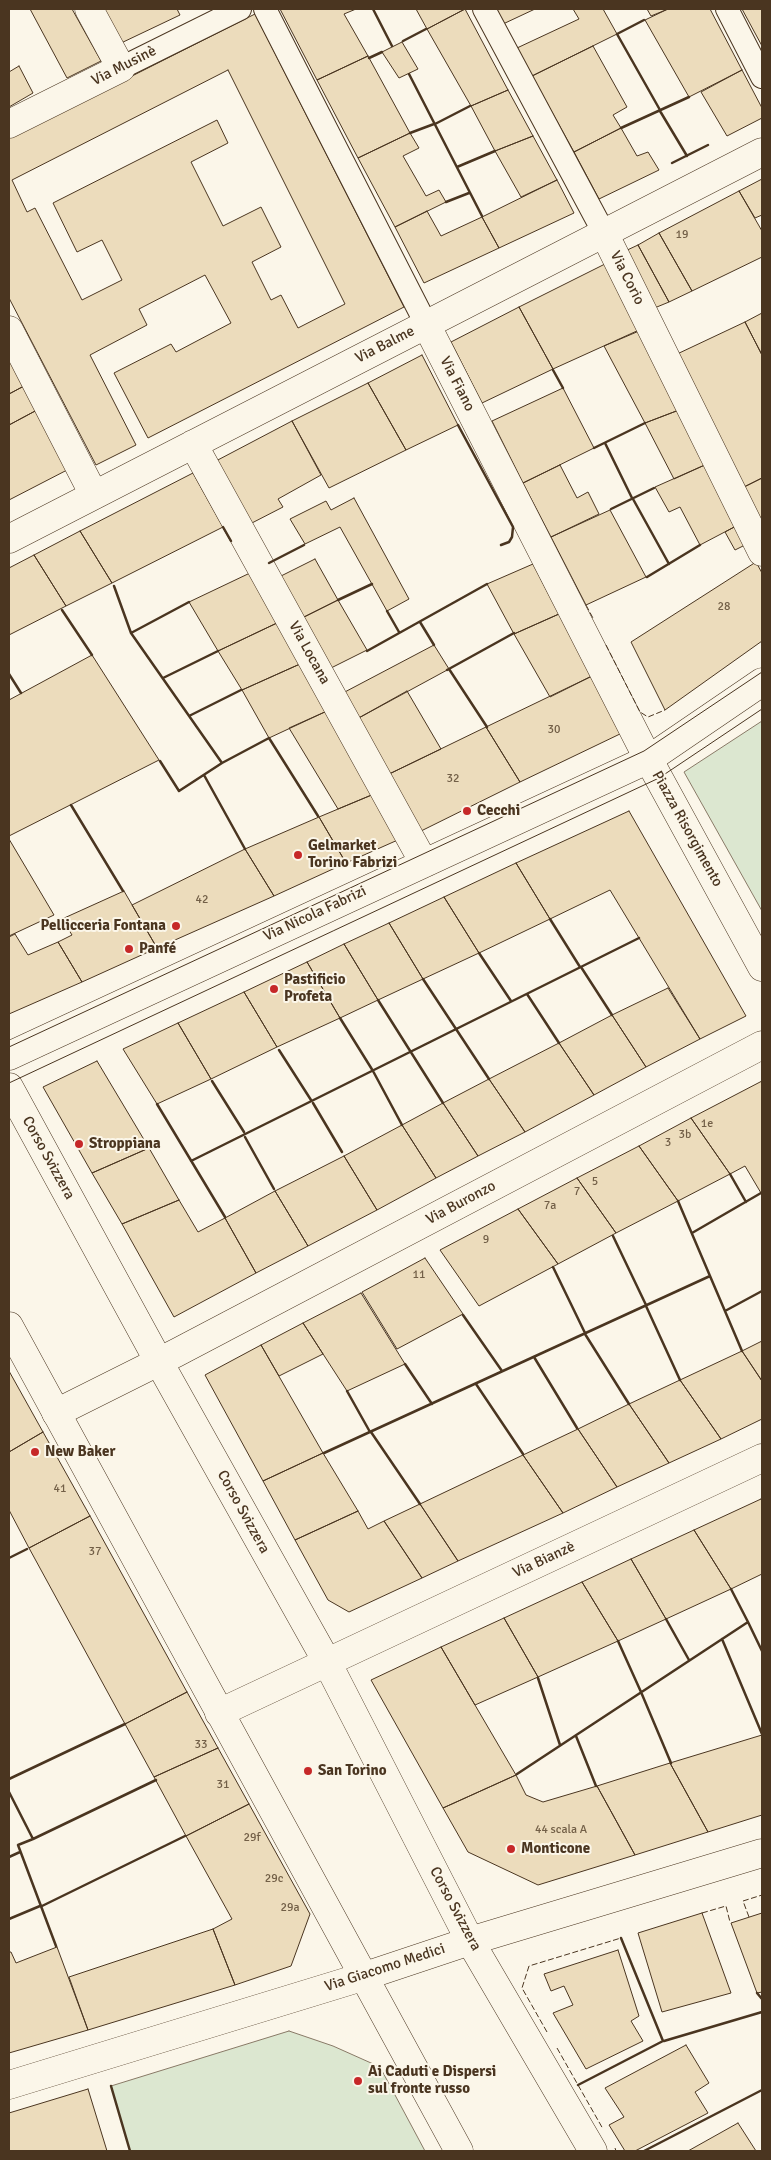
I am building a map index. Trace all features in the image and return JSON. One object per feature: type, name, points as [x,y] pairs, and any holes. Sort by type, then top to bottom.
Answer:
[{"type":"street","points":[[89,9],[121,68]]},
{"type":"street","name":"Via Musinè","points":[[9,124],[240,9]]},
{"type":"street","name":"Via Fiano","points":[[265,9],[649,759]]},
{"type":"street","name":"Via Corio","points":[[484,9],[604,233],[762,552]]},
{"type":"street","points":[[727,9],[762,77]]},
{"type":"street","name":"Via Balme","points":[[9,539],[762,152]]},
{"type":"street","points":[[9,330],[94,495]]},
{"type":"street","name":"Via Locana","points":[[193,444],[424,863]]},
{"type":"street","name":"Piazza Risorgimento","points":[[762,682],[649,759],[762,967]]},
{"type":"street","name":"Via Nicola Fabrizi","points":[[9,1056],[649,759]]},
{"type":"street","name":"Via Buronzo","points":[[159,1362],[762,1044]]},
{"type":"street","name":"Corso Svizzera","points":[[9,1086],[159,1362],[327,1662],[470,1941],[593,2151]]},
{"type":"street","points":[[9,1326],[362,1977],[459,2151]]},
{"type":"street","points":[[56,1413],[159,1362]]},
{"type":"street","name":"Via Bianzè","points":[[327,1662],[762,1458]]},
{"type":"street","points":[[219,1713],[327,1662]]},
{"type":"street","name":"Via Giacomo Medici","points":[[9,2085],[362,1977],[470,1941],[762,1853]]},
{"type":"green space","points":[[762,721],[762,911],[684,772]]},
{"type":"green space","points":[[289,2031],[333,2046],[380,2067],[425,2151],[130,2151],[111,2086]]},
{"type":"building","points":[[30,9],[72,9],[101,61],[67,78]]},
{"type":"building","points":[[101,9],[177,9],[180,15],[119,44]]},
{"type":"building","points":[[280,9],[356,9],[344,14],[368,56],[317,80]]},
{"type":"building","points":[[416,9],[465,9],[427,29]]},
{"type":"building","points":[[465,9],[508,90],[471,106],[427,29]]},
{"type":"building","points":[[495,9],[535,9],[503,24]]},
{"type":"building","points":[[573,9],[603,9],[617,34],[532,76],[517,48],[579,19]]},
{"type":"building","points":[[647,9],[668,9],[651,16]]},
{"type":"building","points":[[668,9],[710,9],[742,70],[689,97],[645,20]]},
{"type":"building","points":[[742,9],[762,9],[762,46]]},
{"type":"building","points":[[255,14],[404,307],[148,438],[114,373],[171,344],[176,352],[231,323],[205,275],[139,309],[147,325],[90,355],[136,445],[96,465],[9,298],[9,138]],"holes":[[[228,70],[345,304],[298,328],[281,295],[271,300],[252,262],[281,247],[261,207],[223,226],[191,162],[228,143],[217,120],[53,203],[77,252],[102,240],[122,280],[82,300],[35,208],[27,212],[12,180]]]},
{"type":"building","points":[[402,42],[418,69],[399,78],[382,52]]},
{"type":"building","points":[[593,46],[627,107],[613,115],[621,128],[574,152],[532,76]]},
{"type":"building","points":[[368,56],[410,133],[358,158],[317,80]]},
{"type":"building","points":[[19,66],[33,93],[9,107],[9,72]]},
{"type":"building","points":[[742,70],[762,108],[762,118],[727,136],[701,92]]},
{"type":"building","points":[[508,90],[533,136],[495,151],[471,106]]},
{"type":"building","points":[[621,128],[637,156],[648,152],[659,170],[599,199],[574,152]]},
{"type":"building","points":[[410,133],[419,148],[403,156],[426,196],[439,190],[446,202],[395,227],[358,158]]},
{"type":"building","points":[[533,136],[557,180],[521,197],[495,151]]},
{"type":"building","points":[[762,179],[762,215],[755,218],[739,191]]},
{"type":"building","points":[[557,180],[574,213],[499,248],[482,217]]},
{"type":"building","points":[[739,191],[762,231],[762,257],[692,291],[659,233]]},
{"type":"building","points":[[427,211],[441,236],[482,217],[499,248],[424,283],[395,227]]},
{"type":"building","points":[[659,233],[692,291],[669,302],[638,245]]},
{"type":"building","points":[[638,245],[669,302],[652,309],[623,252]]},
{"type":"building","points":[[605,264],[639,330],[553,369],[519,307]]},
{"type":"building","points":[[519,307],[553,369],[482,403],[451,342]]},
{"type":"building","points":[[762,313],[762,355],[745,322]]},
{"type":"building","points":[[745,322],[762,355],[762,478],[742,488],[675,355]]},
{"type":"building","points":[[639,331],[679,410],[645,423],[604,346]]},
{"type":"building","points":[[422,355],[458,425],[406,450],[368,383]]},
{"type":"building","points":[[9,357],[24,386],[9,394]]},
{"type":"building","points":[[368,383],[406,450],[329,488],[292,421]]},
{"type":"building","points":[[24,386],[37,410],[9,425],[9,394]]},
{"type":"building","points":[[563,388],[594,448],[523,483],[492,421]]},
{"type":"building","points":[[37,410],[69,469],[9,500],[9,425]]},
{"type":"building","points":[[679,410],[707,464],[674,479],[645,423]]},
{"type":"building","points":[[292,421],[321,475],[278,499],[283,507],[248,525],[214,462]]},
{"type":"building","points":[[707,464],[738,525],[700,545],[680,507],[669,512],[655,487]]},
{"type":"building","points":[[560,465],[577,498],[588,492],[599,514],[551,537],[523,483]]},
{"type":"building","points":[[193,473],[223,527],[112,583],[80,531]]},
{"type":"building","points":[[762,478],[762,528],[742,488]]},
{"type":"building","points":[[354,498],[409,599],[387,611],[340,527],[305,544],[290,519],[326,501],[331,510]]},
{"type":"building","points":[[610,510],[646,577],[586,605],[551,537]]},
{"type":"building","points":[[738,525],[747,544],[735,550],[725,532]]},
{"type":"building","points":[[80,531],[112,583],[66,606],[34,555]]},
{"type":"building","points":[[34,555],[66,606],[9,635],[9,568]]},
{"type":"building","points":[[315,559],[338,600],[300,619],[277,578]]},
{"type":"building","points":[[756,562],[762,573],[762,641],[665,710],[631,642]]},
{"type":"building","points":[[533,564],[559,614],[514,634],[487,584]]},
{"type":"building","points":[[250,573],[277,623],[218,651],[189,602]]},
{"type":"building","points":[[338,600],[367,650],[327,670],[300,619]]},
{"type":"building","points":[[559,614],[592,676],[550,697],[514,634]]},
{"type":"building","points":[[277,623],[300,664],[242,690],[218,651]]},
{"type":"building","points":[[434,645],[449,669],[355,720],[341,694]]},
{"type":"building","points":[[92,655],[159,760],[9,836],[9,700]]},
{"type":"building","points":[[300,664],[327,711],[269,738],[242,690]]},
{"type":"building","points":[[592,676],[622,733],[520,782],[486,727]]},
{"type":"building","points":[[407,691],[441,749],[385,776],[355,720]]},
{"type":"building","points":[[327,711],[374,794],[338,809],[289,728]]},
{"type":"building","points":[[486,727],[520,782],[417,833],[385,776]]},
{"type":"building","points":[[374,794],[400,839],[346,863],[319,817]]},
{"type":"building","points":[[629,811],[746,1016],[700,1039],[610,890],[550,919],[516,863]]},
{"type":"building","points":[[319,817],[346,863],[274,896],[245,849]]},
{"type":"building","points":[[9,839],[54,915],[9,936]]},
{"type":"building","points":[[245,849],[274,896],[157,948],[132,905]]},
{"type":"building","points":[[516,863],[550,919],[479,953],[444,897]]},
{"type":"building","points":[[124,891],[157,948],[82,982],[58,942],[72,935],[62,919]]},
{"type":"building","points":[[444,897],[479,953],[423,979],[389,923]]},
{"type":"building","points":[[389,923],[423,979],[378,1000],[344,944]]},
{"type":"building","points":[[15,934],[28,955],[58,942],[82,982],[9,1014],[9,937]]},
{"type":"building","points":[[344,944],[378,1000],[340,1018],[307,962]]},
{"type":"building","points":[[307,962],[340,1018],[277,1047],[244,992]]},
{"type":"building","points":[[668,988],[700,1039],[646,1067],[612,1015]]},
{"type":"building","points":[[244,992],[277,1047],[211,1079],[178,1023]]},
{"type":"building","points":[[612,1015],[646,1067],[594,1095],[559,1043]]},
{"type":"building","points":[[178,1023],[211,1079],[157,1104],[123,1049]]},
{"type":"building","points":[[559,1043],[594,1095],[525,1132],[489,1079]]},
{"type":"building","points":[[97,1061],[149,1148],[92,1173],[43,1087]]},
{"type":"building","points":[[489,1079],[525,1132],[478,1156],[443,1103]]},
{"type":"building","points":[[762,1081],[761,1193],[745,1166],[730,1174],[691,1118]]},
{"type":"building","points":[[443,1103],[478,1156],[436,1178],[402,1125]]},
{"type":"building","points":[[691,1118],[730,1174],[678,1201],[639,1146]]},
{"type":"building","points":[[402,1125],[436,1178],[377,1210],[344,1156]]},
{"type":"building","points":[[639,1146],[678,1201],[616,1233],[577,1178]]},
{"type":"building","points":[[149,1148],[179,1200],[122,1224],[92,1173]]},
{"type":"building","points":[[344,1156],[377,1210],[308,1246],[275,1191]]},
{"type":"building","points":[[577,1178],[616,1233],[558,1264],[518,1209]]},
{"type":"building","points":[[275,1191],[308,1246],[256,1273],[225,1218]]},
{"type":"building","points":[[179,1200],[198,1232],[225,1218],[256,1273],[174,1317],[122,1224]]},
{"type":"building","points":[[518,1209],[558,1264],[479,1306],[440,1250]]},
{"type":"building","points":[[425,1258],[463,1314],[397,1349],[362,1292]]},
{"type":"building","points":[[361,1293],[405,1364],[347,1391],[303,1323]]},
{"type":"building","points":[[303,1323],[323,1354],[279,1376],[261,1345]]},
{"type":"building","points":[[762,1341],[762,1381],[742,1351]]},
{"type":"building","points":[[261,1345],[323,1453],[263,1481],[205,1375]]},
{"type":"building","points":[[742,1351],[762,1381],[762,1419],[721,1439],[680,1380]]},
{"type":"building","points":[[9,1371],[43,1432],[9,1452]]},
{"type":"building","points":[[680,1380],[721,1439],[669,1463],[629,1404]]},
{"type":"building","points":[[629,1404],[669,1463],[617,1487],[578,1429]]},
{"type":"building","points":[[578,1429],[617,1487],[563,1513],[523,1455]]},
{"type":"building","points":[[43,1432],[90,1516],[29,1548],[9,1510],[9,1452]]},
{"type":"building","points":[[323,1453],[358,1511],[295,1540],[263,1481]]},
{"type":"building","points":[[523,1455],[563,1513],[458,1561],[420,1504]]},
{"type":"building","points":[[761,1499],[762,1574],[731,1589],[694,1530]]},
{"type":"building","points":[[420,1504],[458,1561],[422,1578],[384,1521]]},
{"type":"building","points":[[358,1511],[368,1529],[384,1521],[422,1578],[349,1612],[328,1600],[295,1540]]},
{"type":"building","points":[[90,1516],[187,1692],[125,1724],[29,1548]]},
{"type":"building","points":[[694,1530],[731,1589],[666,1619],[631,1559]]},
{"type":"building","points":[[631,1559],[666,1619],[618,1641],[582,1582]]},
{"type":"building","points":[[582,1582],[618,1641],[538,1677],[504,1618]]},
{"type":"building","points":[[504,1618],[538,1677],[475,1705],[441,1647]]},
{"type":"building","points":[[441,1647],[516,1775],[443,1808],[371,1680]]},
{"type":"building","points":[[187,1692],[218,1748],[154,1777],[125,1724]]},
{"type":"building","points":[[762,1735],[762,1815],[708,1832],[670,1763]]},
{"type":"building","points":[[218,1748],[249,1804],[186,1836],[154,1777]]},
{"type":"building","points":[[670,1763],[708,1832],[635,1855],[597,1786]]},
{"type":"building","points":[[516,1775],[526,1795],[543,1802],[597,1786],[635,1855],[538,1885],[468,1852],[443,1808]]},
{"type":"building","points":[[249,1804],[310,1914],[291,1966],[235,1985],[213,1929],[232,1919],[186,1836]]},
{"type":"building","points":[[702,1913],[731,1993],[662,2012],[638,1933]]},
{"type":"building","points":[[762,1913],[762,1992],[757,1993],[731,1923]]},
{"type":"building","points":[[213,1929],[235,1985],[88,2030],[69,1977]]},
{"type":"building","points":[[57,1947],[88,2030],[9,2053],[9,1952],[11,1952],[16,1963]]},
{"type":"building","points":[[618,1950],[639,2016],[631,2021],[643,2041],[586,2069],[553,2013],[573,2005],[564,1986],[551,1991],[544,1974]]},
{"type":"building","points":[[686,2045],[709,2083],[695,2092],[708,2113],[635,2151],[625,2151],[609,2125],[624,2117],[605,2088]]},
{"type":"building","points":[[88,2089],[107,2151],[9,2151],[9,2113]]},
{"type":"building","points":[[738,2123],[756,2151],[688,2151]]},
{"type":"tram line","points":[[9,1047],[644,751],[762,672]]},
{"type":"tram line","points":[[9,1083],[659,778],[762,709]]},
{"type":"fence","points":[[586,605],[594,620]]},
{"type":"fence","points":[[606,645],[640,712],[648,717],[665,710]]},
{"type":"fence","points":[[749,1917],[743,1901],[762,1895]]},
{"type":"fence","points":[[702,1913],[726,1906],[730,1922]]},
{"type":"fence","points":[[547,2032],[522,1988],[529,1966],[621,1938]]},
{"type":"fence","points":[[557,2048],[603,2129]]},
{"type":"wall","points":[[373,9],[392,46]]},
{"type":"wall","points":[[644,20],[617,34],[660,110]]},
{"type":"wall","points":[[403,41],[426,29]]},
{"type":"wall","points":[[369,58],[382,52]]},
{"type":"wall","points":[[409,74],[482,216]]},
{"type":"wall","points":[[621,128],[689,97]]},
{"type":"wall","points":[[435,124],[470,106]]},
{"type":"wall","points":[[660,111],[687,156]]},
{"type":"wall","points":[[410,133],[434,124]]},
{"type":"wall","points":[[672,163],[708,145]]},
{"type":"wall","points":[[457,167],[495,151]]},
{"type":"wall","points":[[446,202],[469,193]]},
{"type":"wall","points":[[553,370],[563,388]]},
{"type":"wall","points":[[594,448],[645,423]]},
{"type":"wall","points":[[458,425],[513,527],[512,537],[509,542],[501,545]]},
{"type":"wall","points":[[605,443],[632,498]]},
{"type":"wall","points":[[611,509],[654,488]]},
{"type":"wall","points":[[633,499],[669,564]]},
{"type":"wall","points":[[223,527],[231,541]]},
{"type":"wall","points":[[269,563],[304,545]]},
{"type":"wall","points":[[647,577],[700,545]]},
{"type":"wall","points":[[338,600],[372,584]]},
{"type":"wall","points":[[367,651],[487,584]]},
{"type":"wall","points":[[114,586],[131,633],[222,763],[269,738],[318,816]]},
{"type":"wall","points":[[131,633],[189,602]]},
{"type":"wall","points":[[62,610],[92,655]]},
{"type":"wall","points":[[387,611],[399,632]]},
{"type":"wall","points":[[420,622],[434,645]]},
{"type":"wall","points":[[447,670],[514,633]]},
{"type":"wall","points":[[163,678],[218,651]]},
{"type":"wall","points":[[449,669],[487,727]]},
{"type":"wall","points":[[9,674],[21,693]]},
{"type":"wall","points":[[189,716],[241,690]]},
{"type":"wall","points":[[160,761],[179,791],[222,763]]},
{"type":"wall","points":[[204,775],[245,849]]},
{"type":"wall","points":[[71,805],[123,891]]},
{"type":"wall","points":[[550,919],[580,967]]},
{"type":"wall","points":[[191,1161],[639,938]]},
{"type":"wall","points":[[479,953],[511,1001]]},
{"type":"wall","points":[[581,967],[612,1015]]},
{"type":"wall","points":[[423,979],[456,1029]]},
{"type":"wall","points":[[527,994],[559,1043]]},
{"type":"wall","points":[[378,1000],[443,1103]]},
{"type":"wall","points":[[340,1018],[373,1071],[402,1125]]},
{"type":"wall","points":[[456,1029],[489,1079]]},
{"type":"wall","points":[[279,1050],[311,1100]]},
{"type":"wall","points":[[212,1081],[244,1132]]},
{"type":"wall","points":[[313,1103],[342,1152]]},
{"type":"wall","points":[[157,1104],[225,1217]]},
{"type":"wall","points":[[245,1137],[274,1189]]},
{"type":"wall","points":[[730,1174],[746,1202]]},
{"type":"wall","points":[[692,1233],[761,1193]]},
{"type":"wall","points":[[678,1201],[742,1351]]},
{"type":"wall","points":[[613,1236],[646,1305]]},
{"type":"wall","points":[[553,1267],[585,1333]]},
{"type":"wall","points":[[324,1453],[710,1276]]},
{"type":"wall","points":[[725,1311],[762,1291]]},
{"type":"wall","points":[[646,1306],[680,1380]]},
{"type":"wall","points":[[463,1315],[502,1371]]},
{"type":"wall","points":[[585,1334],[629,1404]]},
{"type":"wall","points":[[534,1357],[577,1428]]},
{"type":"wall","points":[[405,1364],[432,1404]]},
{"type":"wall","points":[[476,1384],[523,1454]]},
{"type":"wall","points":[[347,1391],[370,1432]]},
{"type":"wall","points":[[371,1432],[420,1504]]},
{"type":"wall","points":[[9,1558],[27,1549]]},
{"type":"wall","points":[[517,1774],[748,1622],[731,1589]]},
{"type":"wall","points":[[666,1619],[689,1660]]},
{"type":"wall","points":[[748,1622],[762,1651]]},
{"type":"wall","points":[[722,1639],[762,1734]]},
{"type":"wall","points":[[618,1641],[641,1692]]},
{"type":"wall","points":[[538,1678],[560,1745]]},
{"type":"wall","points":[[641,1692],[671,1763]]},
{"type":"wall","points":[[9,1779],[125,1724]]},
{"type":"wall","points":[[576,1736],[596,1786]]},
{"type":"wall","points":[[33,1839],[156,1780]]},
{"type":"wall","points":[[9,1792],[33,1839],[18,1845],[56,1946]]},
{"type":"wall","points":[[42,1906],[185,1836]]},
{"type":"wall","points":[[9,1857],[20,1852]]},
{"type":"wall","points":[[9,1919],[40,1906]]},
{"type":"wall","points":[[578,2085],[663,2041],[621,1938]]},
{"type":"wall","points":[[757,1993],[762,1999]]},
{"type":"wall","points":[[664,2041],[762,2012]]},
{"type":"wall","points":[[111,2086],[130,2151]]},
{"type":"wall","points":[[644,2151],[762,2090]]},
{"type":"place","name":"Cecchi","points":[[467,811]]},
{"type":"place","name":"Gelmarket Torino Fabrizi","points":[[298,855]]},
{"type":"place","name":"Pellicceria Fontana","points":[[176,926]]},
{"type":"place","name":"Panfé","points":[[129,949]]},
{"type":"place","name":"Pastificio Profeta","points":[[274,989]]},
{"type":"place","name":"Stroppiana","points":[[79,1144]]},
{"type":"place","name":"New Baker","points":[[35,1452]]},
{"type":"place","name":"San Torino","points":[[308,1771]]},
{"type":"place","name":"Monticone","points":[[511,1849]]},
{"type":"place","name":"Ai Caduti e Dispersi sul fronte russo","points":[[358,2081]]}]
